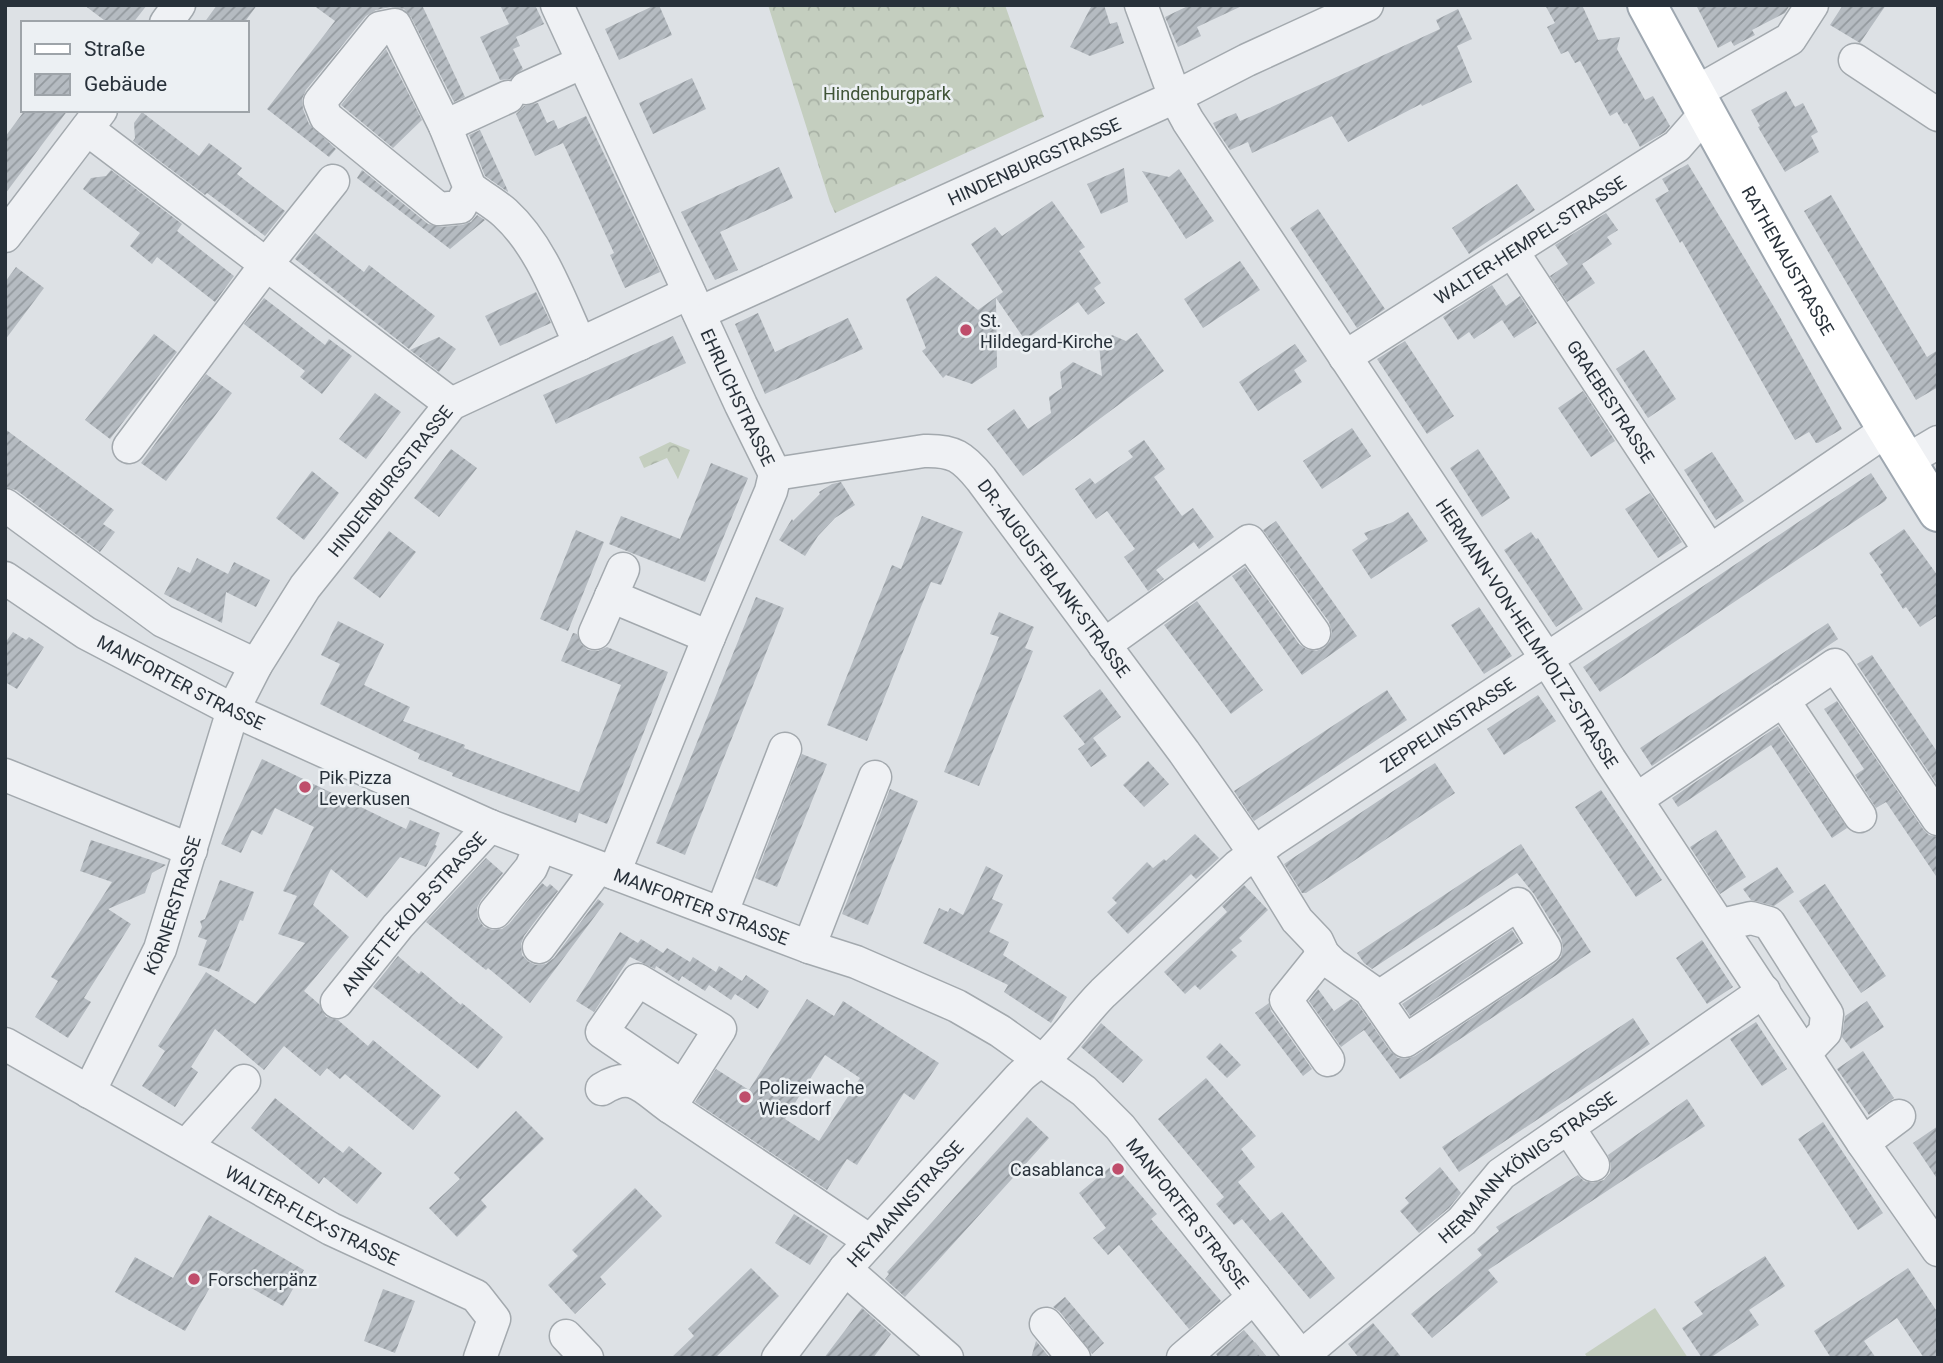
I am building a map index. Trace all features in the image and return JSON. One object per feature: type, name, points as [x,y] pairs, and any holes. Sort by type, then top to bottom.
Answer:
[{"type":"main road","name":"RATHENAUSTRASSE","points":[[1647,5],[1896,446],[1938,512]]},
{"type":"street","points":[[167,21],[179,5]]},
{"type":"street","name":"EHRLICHSTRASSE","points":[[540,947],[606,871],[709,637],[771,491],[775,474],[557,5]]},
{"type":"street","name":"HERMANN-VON-HELMHOLTZ-STRASSE","points":[[1141,5],[1175,97],[1188,121],[1546,658],[1863,1143],[1938,1250]]},
{"type":"street","name":"HINDENBURGSTRASSE","points":[[233,710],[256,665],[305,587],[451,404],[580,344],[694,303],[1175,97],[1367,5]]},
{"type":"street","name":"WALTER-HEMPEL-STRASSE","points":[[1345,357],[1677,146],[1700,103],[1790,39],[1812,5]]},
{"type":"street","points":[[470,188],[460,207],[439,209],[326,117],[320,102],[380,28],[395,25],[445,126],[470,188],[505,213],[524,235],[548,275],[580,344]]},
{"type":"street","points":[[1855,60],[1938,114]]},
{"type":"street","points":[[445,126],[583,62]]},
{"type":"street","points":[[5,236],[94,120],[265,266],[451,404]]},
{"type":"street","points":[[129,447],[265,266],[333,181]]},
{"type":"street","name":"GRAEBESTRASSE","points":[[1512,251],[1710,551]]},
{"type":"street","name":"ZEPPELINSTRASSE","points":[[1041,1060],[1053,1051],[1103,993],[1254,853],[1710,551],[1896,446],[1938,442]]},
{"type":"street","name":"DR.-AUGUST-BLANK-STRASSE","points":[[775,474],[924,452],[941,451],[964,460],[981,479],[1184,751],[1297,920],[1317,941],[1323,954],[1333,964],[1370,990],[1376,999],[1405,1041],[1545,948],[1518,904],[1376,999]]},
{"type":"street","points":[[5,505],[163,621],[256,665]]},
{"type":"street","points":[[1104,645],[1249,541],[1314,633]]},
{"type":"street","name":"MANFORTER STRASSE","points":[[5,578],[86,633],[233,710],[540,847],[856,962],[957,1006],[1000,1031],[1063,1074],[1105,1110],[1254,1297],[1289,1352]]},
{"type":"street","points":[[595,633],[617,582],[709,637]]},
{"type":"street","points":[[1637,799],[1835,665],[1938,819]]},
{"type":"street","points":[[1783,700],[1860,816]]},
{"type":"street","name":"KÖRNERSTRASSE","points":[[89,1092],[160,948],[233,710]]},
{"type":"street","points":[[722,912],[785,749]]},
{"type":"street","points":[[5,775],[191,850]]},
{"type":"street","points":[[809,947],[875,777]]},
{"type":"street","name":"ANNETTE-KOLB-STRASSE","points":[[337,1002],[398,926],[490,826]]},
{"type":"street","points":[[495,912],[531,868],[540,847]]},
{"type":"street","points":[[1721,925],[1751,918],[1769,923],[1827,1014],[1825,1032],[1805,1053]]},
{"type":"street","points":[[1323,954],[1286,1000],[1328,1060]]},
{"type":"street","name":"HERMANN-KÖNIG-STRASSE","points":[[1289,1352],[1462,1221],[1501,1174],[1764,991]]},
{"type":"street","name":"WALTER-FLEX-STRASSE","points":[[5,1044],[331,1229],[476,1296],[494,1319],[480,1358]]},
{"type":"street","name":"HEYMANNSTRASSE","points":[[778,1358],[845,1269],[1029,1067],[1041,1060]]},
{"type":"street","points":[[602,1089],[620,1079],[631,1080],[676,1097],[870,1241]]},
{"type":"street","points":[[186,1146],[244,1081]]},
{"type":"street","points":[[1863,1143],[1899,1116]]},
{"type":"street","points":[[1568,1127],[1593,1165]]},
{"type":"street","points":[[845,1269],[947,1358]]},
{"type":"street","points":[[1183,1358],[1254,1297]]},
{"type":"street","points":[[1046,1324],[1074,1358]]},
{"type":"green space","name":"Hindenburgpark","points":[[768,5],[1005,5],[1044,117],[835,213]]},
{"type":"green space","points":[[670,442],[690,450],[678,479],[667,458],[644,468],[639,457]]},
{"type":"green space","points":[[1655,1308],[1688,1358],[1588,1358],[1585,1354]]},
{"type":"building","points":[[84,5],[147,5],[135,21],[105,21]]},
{"type":"building","points":[[217,5],[257,5],[245,21],[205,21]]},
{"type":"building","points":[[313,5],[422,5],[465,97],[454,102],[411,17],[404,9],[391,7],[376,10],[366,16],[306,90],[302,99],[309,124],[336,149],[329,157],[267,109],[335,21]]},
{"type":"building","points":[[500,5],[535,5],[544,24],[516,37],[520,46],[513,49],[523,69],[510,79],[500,80],[480,37],[509,24]]},
{"type":"building","points":[[659,5],[672,35],[619,60],[605,29]]},
{"type":"building","points":[[1092,5],[1104,5],[1110,24],[1117,22],[1124,43],[1090,56],[1070,47]]},
{"type":"building","points":[[1190,5],[1244,5],[1197,27],[1201,36],[1178,47],[1165,17]]},
{"type":"building","points":[[1545,5],[1582,5],[1598,40],[1620,37],[1617,49],[1645,100],[1653,96],[1670,126],[1665,132],[1640,147],[1627,123],[1624,124],[1617,112],[1610,116],[1580,61],[1575,63],[1568,51],[1561,54],[1547,27],[1555,23]]},
{"type":"building","points":[[1696,5],[1790,5],[1785,13],[1752,30],[1755,35],[1734,46],[1731,41],[1718,48]]},
{"type":"building","points":[[1843,5],[1886,5],[1860,43],[1830,25]]},
{"type":"building","points":[[1458,9],[1472,39],[1457,46],[1472,82],[1422,106],[1421,104],[1348,142],[1332,116],[1252,153],[1248,142],[1230,150],[1213,123],[1236,113],[1240,121],[1440,29],[1436,20]]},
{"type":"building","points":[[386,49],[422,120],[393,148],[341,105]]},
{"type":"building","points":[[692,78],[706,109],[653,134],[639,103]]},
{"type":"building","points":[[1786,91],[1795,107],[1803,103],[1818,132],[1811,136],[1819,152],[1785,172],[1751,110]]},
{"type":"building","points":[[538,103],[547,123],[554,120],[558,129],[586,116],[660,272],[625,288],[610,255],[614,253],[563,143],[535,156],[516,114],[524,106]]},
{"type":"building","points":[[24,112],[66,112],[5,194],[5,137]]},
{"type":"building","points":[[142,112],[199,156],[209,143],[242,168],[237,174],[285,211],[265,236],[133,141],[134,123]]},
{"type":"building","points":[[480,130],[508,192],[485,176],[469,135]]},
{"type":"building","points":[[1688,164],[1780,317],[1842,429],[1818,443],[1809,432],[1795,440],[1682,241],[1680,243],[1655,199],[1669,191],[1662,179]]},
{"type":"building","points":[[779,167],[793,198],[720,232],[738,270],[715,280],[681,212]]},
{"type":"building","points":[[1124,168],[1128,202],[1101,214],[1087,184]]},
{"type":"building","points":[[1179,169],[1214,221],[1186,239],[1142,171],[1169,177]]},
{"type":"building","points":[[111,170],[182,224],[177,231],[234,276],[215,302],[157,257],[152,264],[130,246],[140,233],[83,189],[91,178],[106,176]]},
{"type":"building","points":[[362,170],[428,224],[441,227],[462,225],[471,222],[477,215],[485,220],[450,249],[357,178]]},
{"type":"building","points":[[1517,184],[1535,210],[1469,254],[1452,228]]},
{"type":"building","points":[[1831,195],[1927,357],[1938,350],[1938,387],[1916,400],[1804,211]]},
{"type":"building","points":[[1052,201],[1085,247],[1079,251],[1101,283],[1094,288],[1105,303],[1088,315],[1078,302],[1025,340],[996,298],[997,367],[972,384],[946,375],[943,378],[922,351],[926,348],[906,299],[936,276],[978,310],[1003,292],[971,244],[995,227],[1002,236]]},
{"type":"building","points":[[1318,209],[1385,309],[1357,328],[1290,228]]},
{"type":"building","points":[[1606,213],[1618,230],[1607,237],[1612,244],[1582,264],[1595,283],[1567,302],[1550,276],[1568,264],[1555,245]]},
{"type":"building","points":[[315,233],[364,272],[369,265],[435,316],[409,349],[295,259]]},
{"type":"building","points":[[1240,261],[1260,290],[1203,328],[1184,299]]},
{"type":"building","points":[[16,267],[44,288],[5,340],[5,282]]},
{"type":"building","points":[[1492,285],[1506,306],[1520,296],[1537,323],[1514,338],[1502,320],[1474,339],[1469,332],[1458,340],[1443,317]]},
{"type":"building","points":[[536,292],[551,323],[500,346],[485,316]]},
{"type":"building","points":[[264,298],[325,345],[329,339],[352,356],[322,394],[300,377],[305,371],[244,324]]},
{"type":"building","points":[[758,313],[775,352],[848,318],[863,349],[765,394],[735,324]]},
{"type":"building","points":[[1137,333],[1164,371],[1023,476],[987,429],[1014,409],[1028,429],[1051,413],[1049,397],[1062,388],[1060,372],[1073,362],[1102,376],[1099,344],[1112,335],[1126,341]]},
{"type":"building","points":[[154,334],[177,352],[110,439],[85,420]]},
{"type":"building","points":[[673,336],[686,363],[556,424],[543,395]]},
{"type":"building","points":[[439,337],[456,349],[439,372],[410,350]]},
{"type":"building","points":[[1405,341],[1454,416],[1427,434],[1377,359]]},
{"type":"building","points":[[1295,344],[1307,361],[1294,370],[1302,382],[1258,411],[1239,382]]},
{"type":"building","points":[[1644,350],[1676,399],[1648,418],[1616,369]]},
{"type":"building","points":[[206,374],[232,393],[166,481],[141,463]]},
{"type":"building","points":[[1583,391],[1615,441],[1591,457],[1558,408]]},
{"type":"building","points":[[375,393],[401,412],[366,459],[339,439]]},
{"type":"building","points":[[1352,428],[1371,456],[1322,489],[1303,461]]},
{"type":"building","points":[[5,429],[114,510],[103,524],[115,532],[100,552],[16,490],[5,487]]},
{"type":"building","points":[[1144,440],[1165,469],[1154,477],[1182,516],[1193,508],[1214,537],[1199,549],[1194,542],[1156,570],[1164,579],[1148,591],[1124,557],[1135,549],[1107,511],[1096,519],[1075,489],[1090,478],[1095,484],[1133,457],[1128,451]]},
{"type":"building","points":[[451,449],[477,468],[439,517],[414,498]]},
{"type":"building","points":[[1478,449],[1510,498],[1482,517],[1450,468]]},
{"type":"building","points":[[1712,452],[1744,501],[1716,520],[1684,470]]},
{"type":"building","points":[[711,463],[748,478],[705,582],[609,544],[621,516],[680,539]]},
{"type":"building","points":[[312,471],[339,493],[304,540],[276,518]]},
{"type":"building","points":[[1871,473],[1887,498],[1885,501],[1600,692],[1583,667]]},
{"type":"building","points":[[841,482],[855,505],[835,518],[818,536],[805,556],[779,540],[792,519],[793,521],[819,492]]},
{"type":"building","points":[[1650,493],[1682,542],[1658,558],[1625,509]]},
{"type":"building","points":[[1408,512],[1428,541],[1371,579],[1352,550],[1368,539],[1364,533],[1393,522]]},
{"type":"building","points":[[922,516],[963,532],[941,585],[931,582],[867,741],[827,725],[892,565],[901,569]]},
{"type":"building","points":[[1276,521],[1357,636],[1302,675],[1232,576],[1245,567],[1299,644],[1306,649],[1316,651],[1324,648],[1330,641],[1332,632],[1329,622],[1263,530]]},
{"type":"building","points":[[1904,529],[1938,576],[1938,615],[1920,627],[1906,607],[1903,609],[1869,553]]},
{"type":"building","points":[[576,530],[604,542],[568,631],[540,619]]},
{"type":"building","points":[[389,531],[416,552],[380,598],[353,578]]},
{"type":"building","points":[[1531,532],[1538,538],[1583,609],[1556,627],[1504,550]]},
{"type":"building","points":[[197,558],[228,574],[234,562],[270,580],[256,607],[226,592],[222,623],[164,594],[178,567],[190,573]]},
{"type":"building","points":[[756,597],[784,608],[685,855],[656,843]]},
{"type":"building","points":[[1197,601],[1263,690],[1231,714],[1164,625]]},
{"type":"building","points":[[1479,607],[1512,656],[1484,674],[1451,625]]},
{"type":"building","points":[[999,612],[1034,627],[1025,648],[1033,651],[979,786],[944,772],[999,637],[990,634]]},
{"type":"building","points":[[338,621],[384,644],[364,685],[410,707],[403,721],[465,745],[464,748],[579,792],[621,685],[561,661],[573,633],[577,634],[581,644],[588,650],[598,651],[607,647],[668,672],[607,824],[579,813],[576,823],[452,776],[453,773],[418,759],[420,754],[320,704],[340,664],[321,655]]},
{"type":"building","points":[[1828,623],[1838,639],[1652,766],[1640,748]]},
{"type":"building","points":[[13,632],[26,640],[29,637],[44,647],[17,689],[5,682],[5,643]]},
{"type":"building","points":[[1872,655],[1938,753],[1938,786],[1857,664]]},
{"type":"building","points":[[1100,689],[1121,717],[1093,738],[1107,756],[1091,767],[1078,749],[1085,744],[1063,716]]},
{"type":"building","points":[[1387,690],[1407,720],[1254,821],[1234,791]]},
{"type":"building","points":[[1538,695],[1556,721],[1504,755],[1487,729]]},
{"type":"building","points":[[1837,701],[1923,829],[1929,835],[1938,837],[1938,879],[1886,802],[1876,808],[1855,775],[1864,769],[1824,709]]},
{"type":"building","points":[[1778,726],[1847,828],[1832,838],[1771,745],[1678,807],[1672,798]]},
{"type":"building","points":[[802,754],[827,764],[777,887],[755,878]]},
{"type":"building","points":[[262,759],[406,829],[410,820],[440,833],[435,845],[437,846],[426,867],[400,857],[367,898],[331,869],[313,905],[349,937],[304,991],[319,1004],[326,1017],[338,1020],[368,1046],[373,1040],[441,1096],[413,1130],[345,1074],[340,1079],[327,1068],[320,1076],[284,1046],[264,1070],[215,1029],[191,1067],[198,1072],[175,1107],[142,1086],[165,1051],[158,1046],[206,972],[255,1004],[305,943],[278,934],[297,896],[283,891],[314,827],[275,808],[262,835],[252,830],[241,853],[221,844]]},
{"type":"building","points":[[1148,761],[1169,784],[1144,807],[1123,785]]},
{"type":"building","points":[[1435,763],[1455,793],[1306,893],[1302,893],[1284,864]]},
{"type":"building","points":[[890,789],[918,801],[868,925],[842,914]]},
{"type":"building","points":[[1601,790],[1662,880],[1636,897],[1575,807]]},
{"type":"building","points":[[1716,830],[1746,877],[1720,894],[1690,847]]},
{"type":"building","points":[[1195,834],[1219,858],[1196,879],[1191,874],[1128,934],[1107,912],[1117,903],[1112,898],[1147,862],[1153,868],[1164,859],[1166,861]]},
{"type":"building","points":[[91,840],[166,865],[152,873],[145,893],[108,909],[131,924],[84,998],[91,1002],[68,1038],[35,1017],[58,981],[51,977],[112,882],[80,871]]},
{"type":"building","points":[[1521,844],[1591,952],[1400,1079],[1364,1030],[1341,1047],[1309,1001],[1318,989],[1334,1011],[1351,999],[1357,1003],[1390,1051],[1398,1058],[1407,1059],[1561,957],[1561,938],[1534,894],[1517,873],[1372,969],[1357,953]]},
{"type":"building","points":[[486,858],[503,873],[477,908],[478,919],[484,927],[502,929],[509,924],[542,883],[547,887],[550,884],[558,891],[524,936],[521,944],[522,955],[536,965],[546,964],[554,958],[598,899],[604,904],[530,1003],[426,922]]},
{"type":"building","points":[[986,866],[1003,875],[992,899],[1003,904],[989,932],[1009,942],[1003,955],[1067,997],[1051,1023],[1004,992],[1008,985],[923,943],[939,908],[948,912],[950,908],[963,915]]},
{"type":"building","points":[[1777,867],[1794,892],[1774,906],[1751,900],[1743,889]]},
{"type":"building","points":[[220,880],[254,892],[219,972],[198,965],[207,940],[198,937],[202,927],[200,921],[205,919]]},
{"type":"building","points":[[1825,884],[1886,976],[1861,993],[1799,901]]},
{"type":"building","points":[[1244,885],[1268,910],[1239,938],[1242,941],[1231,950],[1237,956],[1200,990],[1195,985],[1185,994],[1164,972],[1227,912],[1222,906]]},
{"type":"building","points":[[1512,930],[1520,942],[1410,1016],[1402,1004]]},
{"type":"building","points":[[620,932],[638,943],[641,939],[663,953],[667,948],[690,962],[693,957],[716,972],[719,966],[742,981],[746,975],[769,991],[758,1009],[735,994],[731,1000],[709,985],[705,991],[682,976],[679,981],[656,966],[655,969],[630,957],[594,1012],[576,1001]]},
{"type":"building","points":[[1702,940],[1733,987],[1707,1004],[1676,958]]},
{"type":"building","points":[[398,956],[419,974],[421,971],[503,1037],[478,1069],[373,987]]},
{"type":"building","name":"Polizeiwache Wiesdorf","points":[[807,999],[834,1016],[843,1001],[939,1063],[914,1100],[904,1093],[857,1165],[847,1159],[827,1190],[695,1102],[716,1069],[749,1090]],"holes":[[[825,1055],[860,1078],[819,1141],[785,1119]]]},
{"type":"building","points":[[1867,1001],[1884,1027],[1851,1049],[1842,1037],[1845,1016]]},
{"type":"building","points":[[1269,1003],[1271,1011],[1312,1069],[1303,1076],[1255,1013]]},
{"type":"building","points":[[1633,1018],[1650,1044],[1459,1172],[1442,1147]]},
{"type":"building","points":[[1756,1022],[1787,1069],[1762,1086],[1730,1039]]},
{"type":"building","points":[[1101,1023],[1143,1060],[1123,1083],[1081,1047]]},
{"type":"building","points":[[1220,1043],[1241,1065],[1227,1078],[1206,1057]]},
{"type":"building","points":[[1863,1051],[1894,1098],[1869,1115],[1837,1069]]},
{"type":"building","points":[[1206,1078],[1256,1136],[1241,1149],[1255,1167],[1238,1182],[1270,1221],[1282,1212],[1335,1278],[1310,1299],[1242,1219],[1234,1225],[1216,1204],[1224,1197],[1158,1119]]},
{"type":"building","points":[[275,1098],[343,1153],[349,1146],[382,1173],[357,1204],[324,1177],[319,1184],[251,1128]]},
{"type":"building","points":[[1687,1099],[1705,1126],[1488,1270],[1498,1282],[1432,1338],[1411,1314],[1482,1255],[1477,1249],[1499,1231],[1496,1227],[1578,1175],[1584,1181],[1593,1183],[1604,1180],[1610,1173],[1608,1155]]},
{"type":"building","points":[[516,1111],[544,1139],[481,1200],[487,1207],[457,1237],[429,1208],[460,1179],[454,1173]]},
{"type":"building","points":[[1027,1117],[1049,1138],[905,1297],[885,1279],[889,1274],[887,1272]]},
{"type":"building","points":[[1823,1122],[1883,1213],[1858,1230],[1798,1139]]},
{"type":"building","points":[[1938,1126],[1938,1180],[1913,1143]]},
{"type":"building","points":[[1114,1164],[1157,1214],[1151,1219],[1221,1301],[1189,1329],[1119,1245],[1108,1255],[1093,1238],[1106,1228],[1079,1193]]},
{"type":"building","points":[[1440,1167],[1461,1193],[1449,1208],[1419,1233],[1400,1211],[1409,1203],[1405,1198]]},
{"type":"building","points":[[635,1188],[662,1216],[600,1277],[606,1284],[575,1314],[548,1285],[578,1256],[572,1250]]},
{"type":"building","points":[[794,1214],[828,1236],[810,1265],[775,1243]]},
{"type":"building","points":[[209,1215],[304,1270],[283,1306],[220,1270],[185,1331],[115,1292],[135,1257],[173,1278]]},
{"type":"building","points":[[1765,1256],[1785,1286],[1749,1310],[1759,1325],[1710,1358],[1702,1358],[1682,1328],[1703,1314],[1694,1302]]},
{"type":"building","points":[[751,1268],[779,1296],[715,1358],[671,1358],[694,1336],[688,1329]]},
{"type":"building","points":[[1908,1268],[1938,1313],[1938,1358],[1924,1358],[1897,1318],[1864,1341],[1876,1358],[1831,1358],[1814,1331]]},
{"type":"building","points":[[383,1289],[415,1301],[395,1353],[364,1341]]},
{"type":"building","points":[[1065,1297],[1104,1343],[1092,1354],[1060,1312],[1053,1307]]},
{"type":"building","points":[[862,1308],[891,1334],[873,1358],[824,1358]]},
{"type":"building","points":[[1373,1323],[1402,1358],[1359,1358],[1348,1344]]},
{"type":"building","points":[[1244,1330],[1268,1358],[1219,1358],[1216,1354]]},
{"type":"building","points":[[1036,1341],[1050,1358],[1031,1358]]},
{"type":"tunnel","points":[[1261,1358],[1265,1355]]},
{"type":"place","name":"St. Hildegard-Kirche","points":[[966,330]]},
{"type":"place","name":"Pik Pizza Leverkusen","points":[[305,787]]},
{"type":"place","name":"Polizeiwache Wiesdorf","points":[[745,1097]]},
{"type":"place","name":"Casablanca","points":[[1118,1169]]},
{"type":"place","name":"Forscherpänz","points":[[194,1279]]}]
